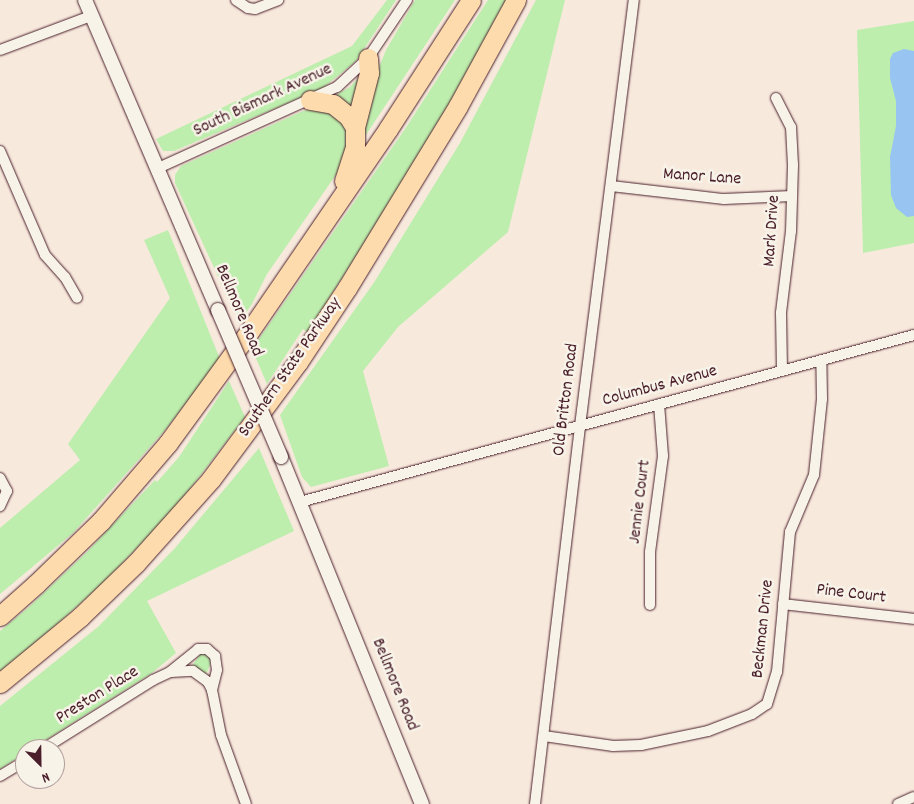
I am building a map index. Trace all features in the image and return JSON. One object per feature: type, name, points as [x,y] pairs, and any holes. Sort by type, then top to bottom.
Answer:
[{"type":"highway","points":[[0,616],[89,534],[168,443],[249,332],[432,64],[471,0]]},
{"type":"highway","name":"Southern State Parkway","points":[[0,683],[80,617],[136,563],[211,479],[298,362],[347,288],[453,115],[516,0]]},
{"type":"highway","points":[[328,216],[352,160],[356,137],[355,127],[369,73],[368,58]]},
{"type":"highway","points":[[310,100],[333,104],[348,116],[355,127]]},
{"type":"main road","name":"Bellmore Road","points":[[84,0],[300,502],[422,804]]},
{"type":"street","points":[[236,0],[248,8],[255,9],[278,0]]},
{"type":"street","name":"South Bismark Avenue","points":[[156,169],[310,100],[347,79],[368,58],[407,0]]},
{"type":"street","name":"Old Britton Road","points":[[536,804],[580,426],[634,0]]},
{"type":"street","points":[[0,50],[91,16]]},
{"type":"street","name":"Mark Drive","points":[[776,98],[791,127],[791,231],[782,313],[782,371]]},
{"type":"street","points":[[0,151],[39,243],[55,268],[65,276],[77,298]]},
{"type":"street","name":"Manor Lane","points":[[611,186],[724,199],[792,196]]},
{"type":"street","name":"Columbus Avenue","points":[[300,502],[914,335]]},
{"type":"street","name":"Beckman Drive","points":[[544,736],[613,746],[641,745],[708,731],[752,714],[767,704],[773,690],[790,532],[814,475],[822,399],[821,360]]},
{"type":"street","name":"Jennie Court","points":[[650,605],[650,552],[663,456],[659,404]]},
{"type":"street","points":[[0,478],[6,491],[0,506]]},
{"type":"street","name":"Pine Court","points":[[783,604],[914,619]]},
{"type":"street","points":[[170,672],[192,653],[207,648],[215,656],[217,662],[212,690],[221,736],[246,804]]},
{"type":"street","points":[[170,672],[193,671],[202,676],[212,690]]},
{"type":"street","name":"Preston Place","points":[[59,739],[153,680],[170,672]]},
{"type":"street","points":[[0,776],[15,767]]},
{"type":"street","points":[[898,804],[914,796]]},
{"type":"green space","points":[[387,0],[396,0],[356,61],[323,88],[174,151],[163,151],[156,139],[352,46]]},
{"type":"green space","points":[[415,0],[455,0],[358,147],[365,102],[386,50]]},
{"type":"green space","points":[[488,0],[506,0],[468,72],[379,221],[307,332],[303,329],[267,384],[252,349],[405,129]]},
{"type":"green space","points":[[536,0],[565,0],[508,232],[398,327],[363,371],[389,466],[311,487],[302,477],[280,415],[375,281],[460,143]]},
{"type":"green space","points":[[914,21],[914,243],[863,253],[857,30]]},
{"type":"green space","points":[[363,73],[352,115],[330,98],[350,87]]},
{"type":"green space","points":[[315,108],[334,112],[348,127],[349,147],[340,169],[267,274],[252,304],[240,321],[175,183],[175,175],[181,166],[303,111]]},
{"type":"green space","points":[[168,230],[220,359],[166,429],[73,533],[0,594],[0,528],[80,460],[68,444],[170,298],[144,240]]},
{"type":"green space","points":[[229,381],[245,417],[176,507],[106,580],[52,629],[0,671],[0,631],[29,607],[86,553],[155,480],[157,482],[179,457]]},
{"type":"green space","points":[[259,448],[294,531],[147,601],[176,653],[152,673],[47,739],[15,739],[15,759],[0,769],[0,706],[99,626],[175,548]]},
{"type":"green space","points":[[201,653],[209,655],[212,661],[206,674],[192,666]]},
{"type":"water","points":[[904,49],[914,51],[914,216],[907,217],[896,208],[891,195],[890,157],[896,126],[896,101],[890,78],[890,59],[893,53]]}]
